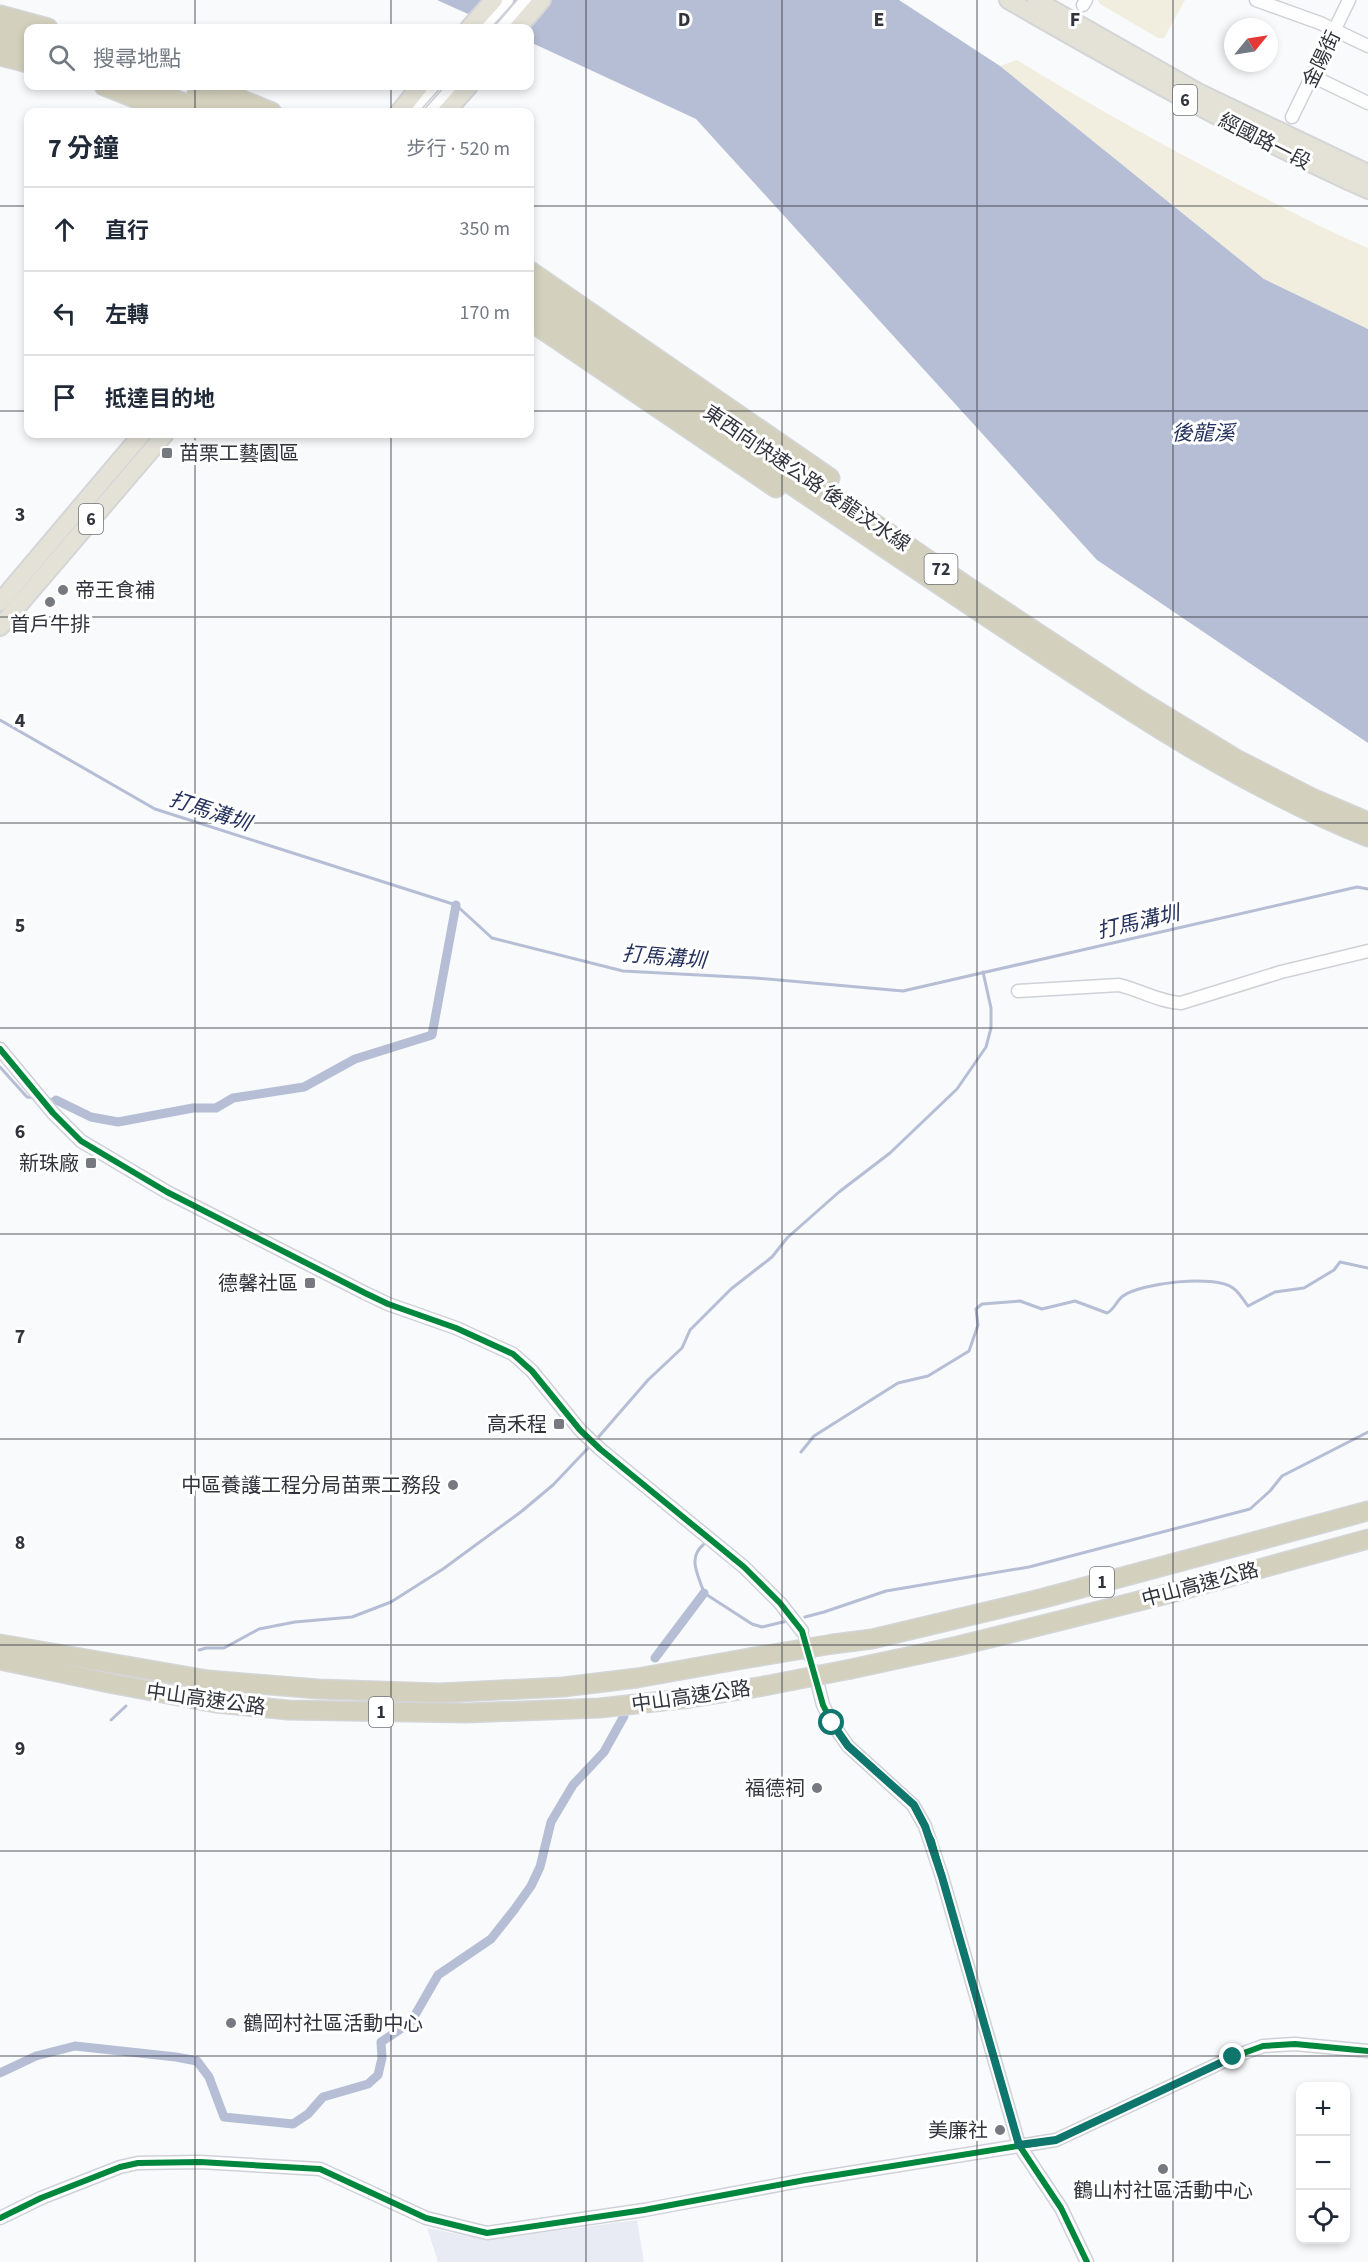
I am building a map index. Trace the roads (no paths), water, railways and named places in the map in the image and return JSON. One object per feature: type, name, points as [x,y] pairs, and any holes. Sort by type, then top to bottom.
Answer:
[{"type":"highway","points":[[0,15],[33,24]]},
{"type":"highway","points":[[0,29],[24,36]]},
{"type":"highway","points":[[0,42],[24,49]]},
{"type":"highway","points":[[0,56],[24,62]]},
{"type":"highway","points":[[114,90],[160,108]]},
{"type":"highway","points":[[152,90],[196,108]]},
{"type":"highway","points":[[182,90],[223,108]]},
{"type":"highway","points":[[217,90],[262,108]]},
{"type":"highway","points":[[534,274],[854,495],[952,568],[977,593]]},
{"type":"highway","name":"東西向快速公路 後龍汶水線","points":[[534,293],[1139,700],[1236,759],[1314,799],[1368,822]]},
{"type":"highway","name":"東西向快速公路 後龍汶水線","points":[[534,309],[945,589],[1184,745],[1228,771],[1306,810],[1368,837]]},
{"type":"highway","points":[[534,324],[752,473],[911,574],[945,589]]},
{"type":"highway","name":"中山高速公路","points":[[0,1644],[219,1681],[318,1689],[439,1693],[563,1687],[637,1678],[872,1639],[1044,1598],[1368,1511]]},
{"type":"highway","name":"中山高速公路","points":[[0,1660],[205,1701],[288,1710],[466,1713],[600,1708],[690,1698],[764,1686],[958,1646],[1179,1591],[1368,1539]]},
{"type":"highway","points":[[0,1635],[39,1650]]},
{"type":"main road","points":[[473,24],[494,0]]},
{"type":"main road","points":[[521,24],[542,0]]},
{"type":"main road","name":"經國路一段","points":[[1008,0],[1202,110],[1292,156],[1368,190]]},
{"type":"main road","name":"經國路一段","points":[[1036,0],[1198,92],[1368,173]]},
{"type":"main road","points":[[402,108],[417,90]]},
{"type":"main road","points":[[450,108],[465,90]]},
{"type":"main road","name":"6","points":[[0,627],[6,599],[139,438]]},
{"type":"main road","name":"6","points":[[6,599],[161,438]]},
{"type":"street","points":[[486,24],[507,0]]},
{"type":"street","points":[[505,24],[526,0]]},
{"type":"street","points":[[1256,0],[1335,30],[1368,46]]},
{"type":"street","name":"金陽街","points":[[1292,117],[1349,0]]},
{"type":"street","points":[[1312,76],[1368,103]]},
{"type":"street","points":[[414,108],[429,90]]},
{"type":"street","points":[[435,108],[450,90]]},
{"type":"street","points":[[1018,991],[1119,985],[1169,1003],[1181,1003],[1281,972],[1368,951]]},
{"type":"street","points":[[0,1049],[53,1113],[81,1141],[167,1191],[373,1297],[456,1328],[513,1354],[532,1371],[580,1431],[744,1567],[780,1603],[802,1630]]},
{"type":"street","points":[[818,1684],[823,1705],[848,1746],[914,1805],[925,1826],[942,1877],[1019,2145],[1061,2208],[1087,2262]]},
{"type":"street","points":[[0,2218],[42,2198],[120,2167],[138,2163],[200,2162],[320,2169],[426,2218],[487,2233],[644,2210],[805,2180],[1056,2140],[1212,2067],[1263,2046],[1294,2044],[1368,2051]]},
{"type":"water","name":"後龍溪","points":[[437,0],[899,0],[1000,66],[1264,279],[1368,329],[1368,743],[1097,560],[696,119],[534,44],[534,24],[490,24]]},
{"type":"waterway","name":"打馬溝圳","points":[[0,720],[155,809],[456,905],[492,938],[623,971],[755,978],[903,991],[1357,887],[1368,889]]},
{"type":"waterway","points":[[56,1100],[91,1117],[118,1122],[193,1108],[216,1108],[233,1098],[304,1087],[355,1059],[432,1035],[456,905]]},
{"type":"waterway","points":[[595,1441],[648,1380],[682,1348],[690,1330],[731,1289],[772,1257],[787,1238],[839,1192],[890,1153],[957,1089],[986,1047],[991,1028],[991,1008],[983,972]]},
{"type":"waterway","points":[[0,1067],[27,1097],[36,1098]]},
{"type":"waterway","points":[[48,1099],[56,1100]]},
{"type":"waterway","points":[[801,1452],[814,1436],[898,1383],[928,1376],[969,1351],[978,1325],[976,1309],[982,1304],[1020,1301],[1042,1309],[1075,1301],[1107,1313],[1123,1296],[1132,1291],[1161,1284],[1195,1281],[1224,1284],[1233,1288],[1248,1306],[1275,1292],[1304,1288],[1334,1270],[1340,1262],[1368,1268]]},
{"type":"waterway","points":[[805,1617],[886,1591],[1029,1567],[1250,1509],[1270,1491],[1282,1476],[1368,1432]]},
{"type":"waterway","points":[[199,1650],[224,1648],[259,1629],[295,1622],[352,1617],[391,1602],[443,1569],[522,1511],[553,1485],[590,1446]]},
{"type":"waterway","points":[[704,1544],[699,1549],[695,1561],[704,1593],[752,1624],[762,1627],[787,1621]]},
{"type":"waterway","points":[[655,1658],[704,1593]]},
{"type":"waterway","points":[[111,1720],[126,1706]]},
{"type":"waterway","points":[[0,2073],[36,2056],[75,2046],[176,2057],[197,2061],[209,2077],[224,2117],[293,2124],[308,2114],[323,2097],[368,2084],[378,2075],[382,2058],[381,2042],[411,2022],[438,1975],[491,1939],[531,1886],[540,1867],[551,1822],[573,1785],[604,1752],[624,1716]]},
{"type":"tunnel","points":[[802,1631],[817,1683]]},
{"type":"place","name":"苗栗工藝園區","points":[[167,453]]},
{"type":"place","name":"帝王食補","points":[[63,590]]},
{"type":"place","name":"首戶牛排","points":[[50,602]]},
{"type":"place","name":"新珠廠","points":[[91,1163]]},
{"type":"place","name":"德馨社區","points":[[310,1283]]},
{"type":"place","name":"高禾程","points":[[559,1424]]},
{"type":"place","name":"中區養護工程分局苗栗工務段","points":[[453,1485]]},
{"type":"place","name":"福德祠","points":[[817,1788]]},
{"type":"place","name":"鶴岡村社區活動中心","points":[[231,2023]]},
{"type":"place","name":"美廉社","points":[[1000,2130]]},
{"type":"place","name":"鶴山村社區活動中心","points":[[1163,2169]]}]
